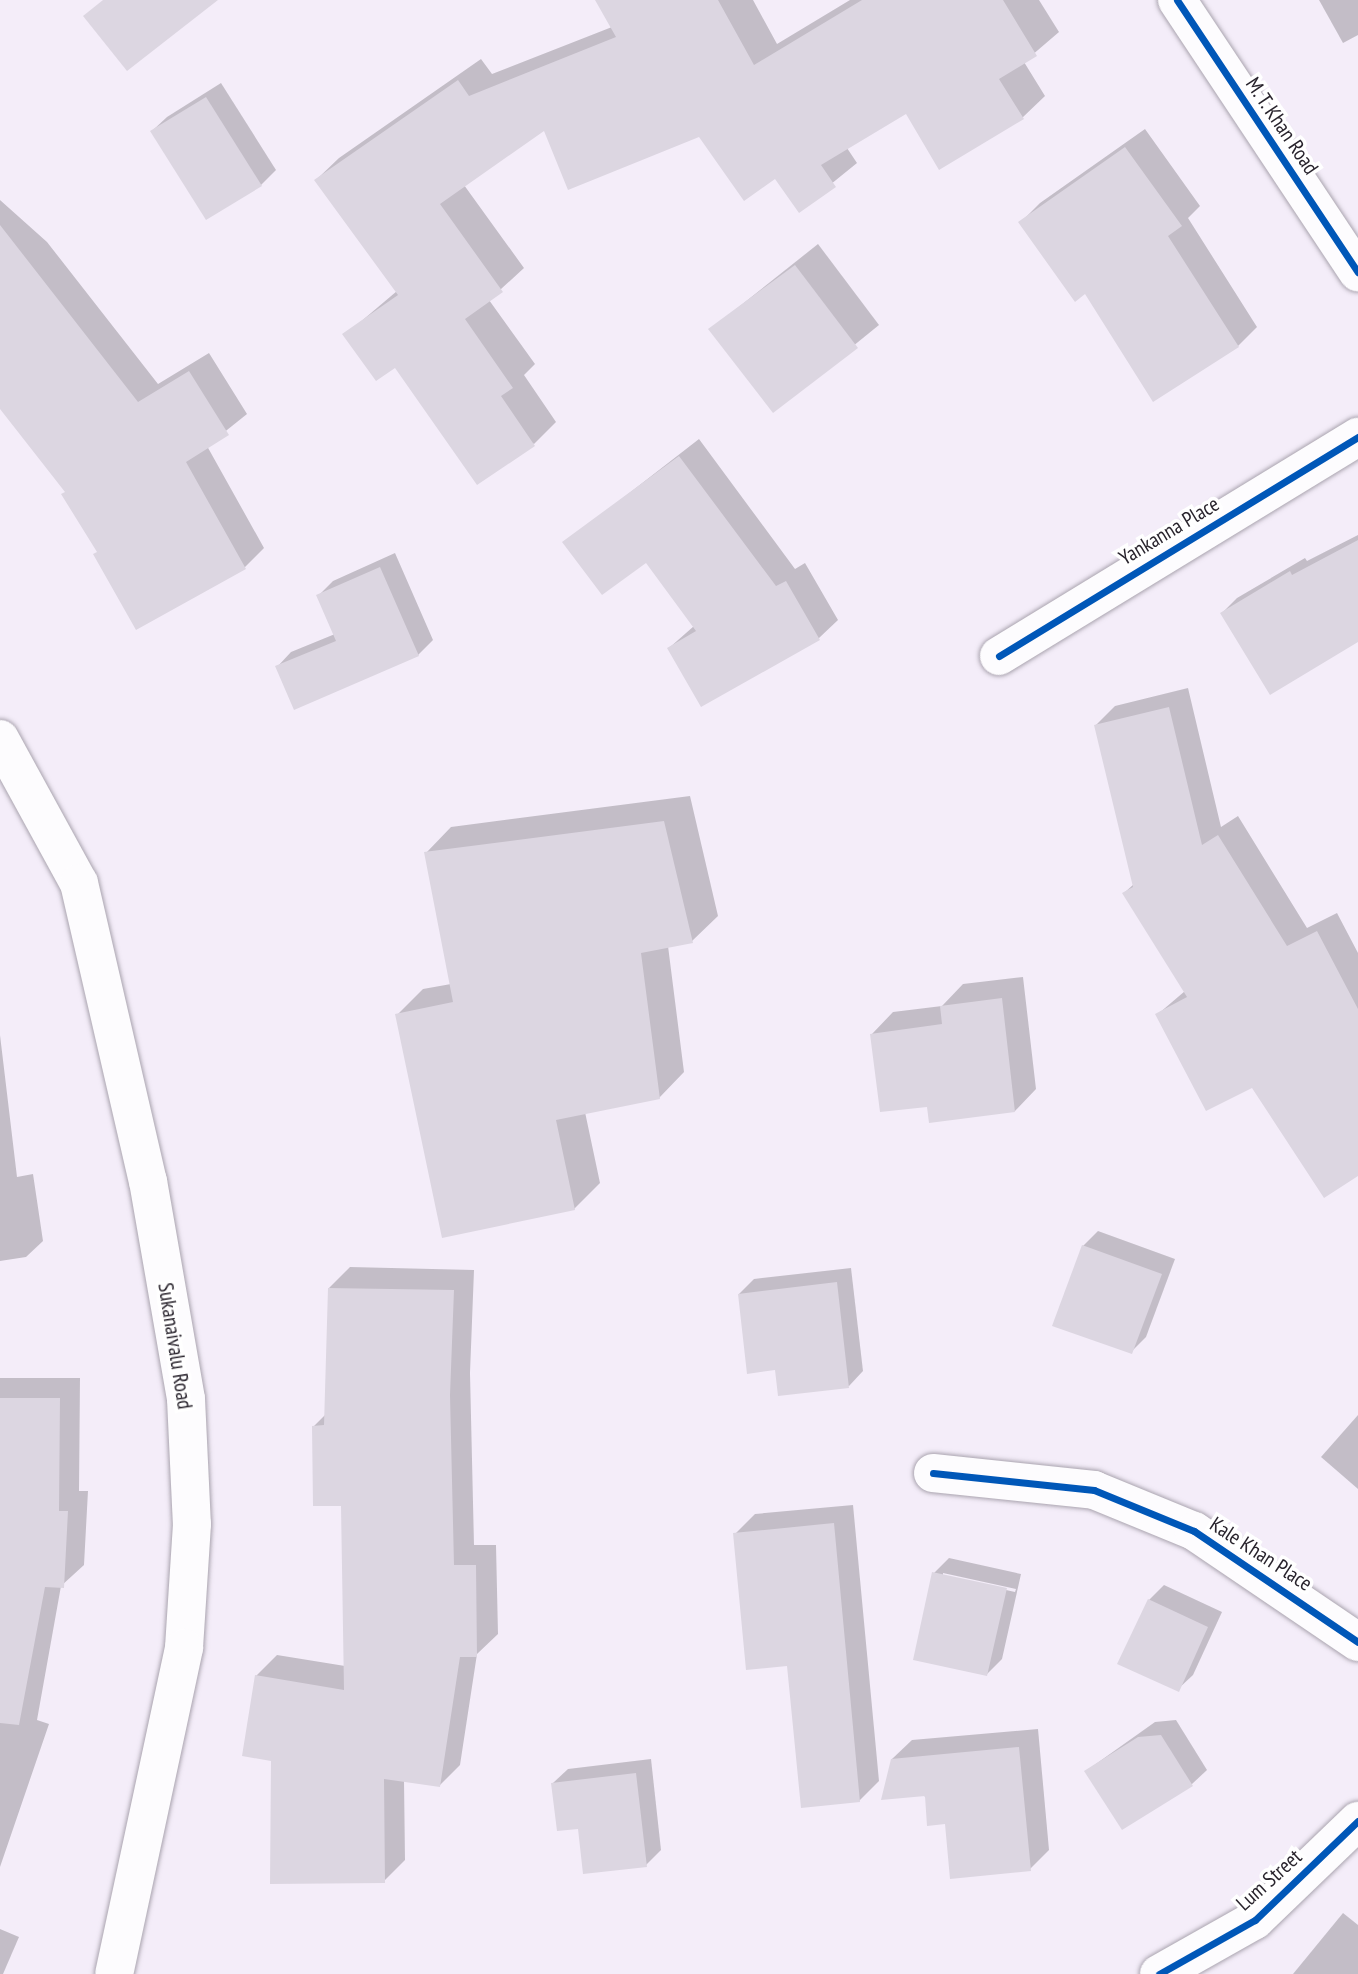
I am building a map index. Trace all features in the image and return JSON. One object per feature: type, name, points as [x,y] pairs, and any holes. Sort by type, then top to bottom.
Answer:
[{"type":"street","name":"M. T. Khan Road","points":[[1177,0],[1358,272]]},
{"type":"street","name":"Yankanna Place","points":[[999,656],[1358,437]]},
{"type":"street","name":"Sukanaivalu Road","points":[[0,739],[79,883],[148,1181],[186,1399],[192,1524],[184,1648],[114,1974]]},
{"type":"street","name":"Kale Khan Place","points":[[933,1473],[1094,1490],[1194,1531],[1358,1642]]},
{"type":"street","name":"Lum Street","points":[[1159,1974],[1255,1920],[1358,1821]]},
{"type":"building","points":[[103,0],[218,0],[127,71],[83,16]]},
{"type":"building","points":[[595,0],[718,0],[754,65],[862,0],[1003,0],[1037,56],[999,79],[1024,119],[939,170],[906,114],[821,165],[836,187],[799,213],[775,179],[744,201],[699,137],[568,190],[544,131],[440,204],[503,292],[465,319],[513,388],[501,396],[535,446],[477,485],[395,368],[376,381],[342,334],[398,295],[314,180],[458,80],[469,96],[616,37]]},
{"type":"building","points":[[206,97],[262,186],[206,220],[150,131]]},
{"type":"building","points":[[1125,147],[1182,226],[1168,236],[1239,347],[1153,402],[1085,294],[1075,302],[1018,222]]},
{"type":"building","points":[[0,225],[138,402],[189,371],[229,435],[186,462],[246,569],[136,630],[93,554],[97,552],[61,494],[65,492],[0,409]]},
{"type":"building","points":[[795,265],[858,348],[773,413],[708,329]]},
{"type":"building","points":[[679,456],[776,586],[786,581],[820,640],[701,707],[667,648],[696,631],[646,563],[602,595],[562,542]]},
{"type":"building","points":[[1358,540],[1358,642],[1270,695],[1220,613],[1290,571],[1292,575]]},
{"type":"building","points":[[380,567],[419,656],[294,710],[275,666],[336,641],[316,595]]},
{"type":"building","points":[[1169,707],[1202,845],[1218,835],[1287,946],[1317,931],[1358,1009],[1358,1176],[1324,1198],[1252,1088],[1206,1111],[1155,1014],[1187,997],[1122,893],[1133,887],[1094,725]]},
{"type":"building","points":[[664,821],[693,943],[641,953],[660,1099],[556,1120],[575,1210],[442,1238],[395,1014],[453,1002],[424,852]]},
{"type":"building","points":[[1002,998],[1015,1112],[929,1123],[927,1107],[880,1112],[870,1034],[942,1024],[940,1006]]},
{"type":"building","points":[[1082,1245],[1162,1274],[1132,1354],[1052,1326]]},
{"type":"building","points":[[837,1282],[849,1388],[778,1396],[775,1370],[747,1374],[738,1294]]},
{"type":"building","points":[[328,1288],[454,1290],[450,1395],[454,1565],[476,1565],[477,1657],[460,1657],[440,1787],[384,1779],[385,1883],[270,1884],[271,1761],[242,1756],[255,1675],[344,1690],[341,1506],[313,1506],[312,1426],[324,1425]]},
{"type":"building","points":[[0,1398],[60,1398],[59,1511],[68,1511],[64,1588],[45,1587],[19,1725],[0,1723]]},
{"type":"building","points":[[834,1523],[860,1802],[801,1808],[787,1666],[746,1670],[733,1533]]},
{"type":"building","points":[[932,1572],[1007,1588],[987,1676],[913,1660]]},
{"type":"building","points":[[1148,1599],[1208,1627],[1179,1692],[1117,1664]]},
{"type":"building","points":[[1161,1735],[1193,1786],[1122,1830],[1084,1771],[1138,1737]]},
{"type":"building","points":[[1019,1747],[1031,1871],[950,1879],[945,1824],[927,1826],[925,1796],[881,1800],[891,1759]]},
{"type":"building","points":[[636,1773],[647,1867],[583,1874],[578,1829],[557,1831],[551,1783]]},
{"type":"cycle path","points":[[1177,0],[1358,272]]},
{"type":"cycle path","points":[[999,656],[1358,437]]},
{"type":"cycle path","points":[[933,1473],[1094,1490],[1194,1531],[1358,1642]]},
{"type":"cycle path","points":[[1159,1974],[1255,1920],[1358,1821]]}]
